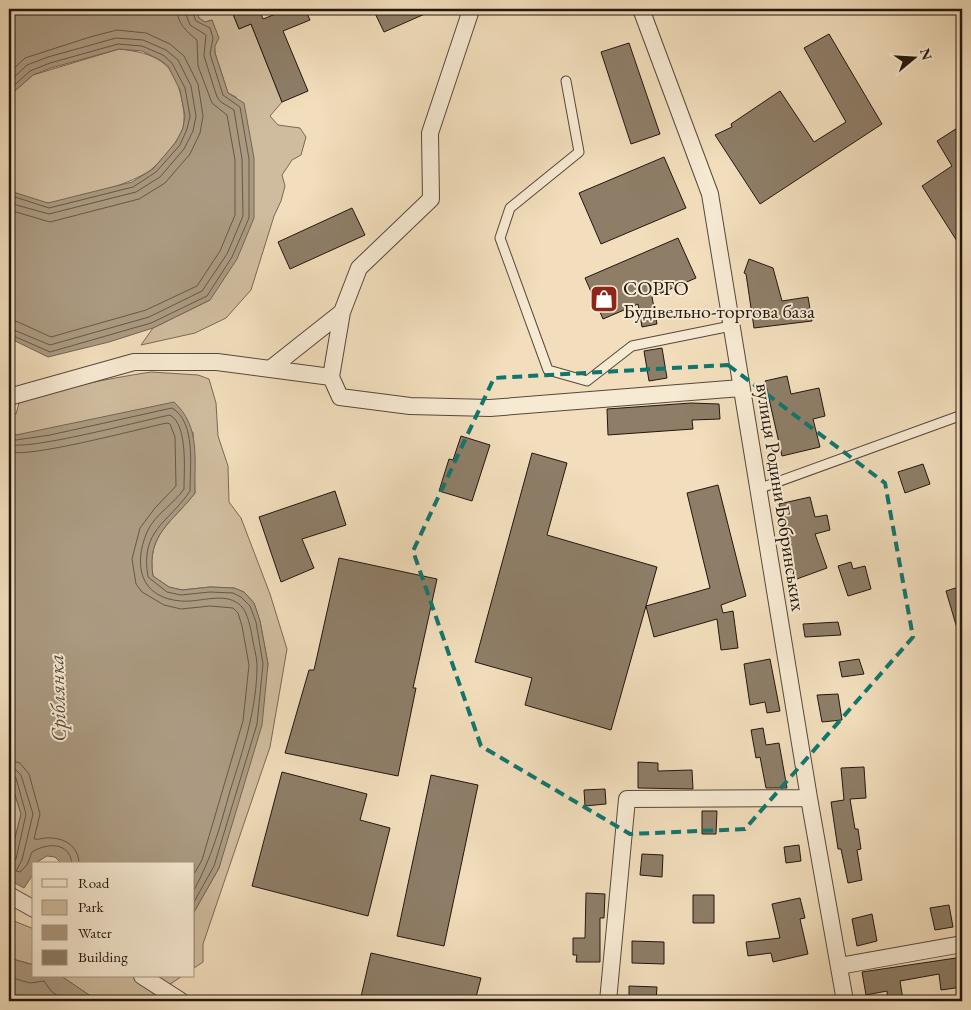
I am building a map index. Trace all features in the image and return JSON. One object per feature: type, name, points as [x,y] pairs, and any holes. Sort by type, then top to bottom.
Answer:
[{"type":"street","name":"вулиця Родини Бобринських","points":[[641,9],[710,194],[809,798],[845,1001]]},
{"type":"street","points":[[471,10],[430,133],[431,199],[359,268],[342,312],[331,377],[340,397],[410,406],[490,408],[741,388]]},
{"type":"street","points":[[270,369],[342,312]]},
{"type":"street","points":[[9,397],[134,362],[217,362],[331,377]]},
{"type":"street","points":[[608,1001],[626,799],[809,798]]},
{"type":"street","points":[[9,895],[32,908]]},
{"type":"street","points":[[839,966],[962,944]]},
{"type":"street","points":[[145,978],[181,1001]]},
{"type":"lane","points":[[566,81],[579,152],[510,208],[500,238],[548,370],[588,380],[632,346],[731,326]]},
{"type":"lane","points":[[758,489],[962,415]]},
{"type":"highlighted area","points":[[728,365],[885,483],[913,637],[745,829],[630,834],[481,746],[413,551],[494,378]]},
{"type":"green space","points":[[196,9],[231,9],[239,29],[251,24],[282,102],[270,116],[278,125],[300,128],[306,137],[301,155],[292,160],[282,175],[285,186],[281,201],[274,216],[251,290],[226,318],[195,333],[141,345],[153,328],[210,300],[236,97],[228,93],[215,53],[212,20],[205,22],[199,18]]},
{"type":"green space","points":[[119,49],[143,53],[162,62],[169,68],[179,88],[184,111],[183,128],[174,144],[153,168],[134,179],[104,190],[49,203],[13,192],[9,185],[9,96],[33,75]]},
{"type":"green space","points":[[151,372],[198,375],[209,379],[216,403],[218,436],[228,466],[229,502],[241,518],[270,594],[287,649],[270,747],[203,944],[203,962],[195,967],[195,910],[219,868],[268,664],[260,621],[254,603],[244,592],[234,588],[210,587],[182,590],[169,587],[153,576],[152,562],[157,539],[195,493],[193,432],[49,430],[16,435],[9,430],[9,416],[16,414],[19,403],[68,388]]},
{"type":"green space","points":[[9,775],[21,814],[9,862]]},
{"type":"green space","points":[[9,919],[32,928],[32,964],[9,958]]},
{"type":"green space","points":[[64,978],[179,978],[169,985],[163,1001],[98,1001]]},
{"type":"water","points":[[9,9],[196,9],[199,18],[205,22],[212,20],[219,38],[215,46],[215,53],[228,93],[244,103],[254,158],[254,218],[237,259],[210,300],[153,328],[109,342],[48,357],[9,338],[9,185],[13,192],[48,203],[132,182],[153,169],[176,142],[183,128],[185,116],[180,90],[168,66],[142,51],[119,49],[51,68],[33,75],[9,96]]},
{"type":"water","name":"Сріблянка","points":[[174,402],[189,422],[194,444],[195,493],[157,539],[152,562],[153,576],[169,587],[182,590],[210,587],[234,588],[244,592],[254,603],[260,621],[268,664],[262,725],[219,868],[195,910],[195,862],[60,862],[55,857],[47,856],[37,862],[32,862],[32,876],[24,888],[9,880],[9,862],[21,814],[9,775],[9,430],[16,435]]},
{"type":"water","points":[[9,958],[32,964],[32,978],[64,978],[98,1001],[9,1001]]},
{"type":"building","points":[[231,9],[259,9],[263,19],[288,9],[305,9],[310,20],[283,31],[308,91],[282,102],[251,24],[239,29]]},
{"type":"building","points":[[373,9],[436,9],[384,32]]},
{"type":"building","points":[[829,34],[882,124],[760,204],[715,135],[732,127],[731,124],[780,91],[814,142],[846,122],[804,48]]},
{"type":"building","points":[[629,43],[660,134],[631,144],[601,52]]},
{"type":"building","points":[[962,125],[962,249],[922,186],[952,166],[937,141]]},
{"type":"building","points":[[664,157],[686,208],[601,244],[579,193]]},
{"type":"building","points":[[352,208],[365,235],[290,269],[278,242]]},
{"type":"building","points":[[678,238],[696,278],[652,297],[657,324],[642,327],[638,304],[603,319],[585,278]]},
{"type":"building","points":[[749,259],[773,268],[782,301],[808,297],[812,321],[754,328],[746,274],[744,273]]},
{"type":"building","points":[[662,348],[667,378],[649,381],[644,351]]},
{"type":"building","points":[[787,376],[791,394],[819,388],[825,416],[813,419],[820,447],[782,456],[765,381]]},
{"type":"building","points":[[691,403],[719,404],[720,419],[692,420],[693,429],[608,435],[607,409]]},
{"type":"building","points":[[461,436],[490,445],[472,501],[439,491],[449,459],[453,460]]},
{"type":"building","points":[[532,453],[567,463],[547,535],[657,567],[611,730],[525,705],[532,678],[475,662]]},
{"type":"building","points":[[923,464],[930,484],[905,493],[898,472]]},
{"type":"building","points":[[718,485],[746,596],[721,605],[723,613],[733,611],[738,648],[721,650],[717,619],[654,637],[646,606],[710,588],[687,493]]},
{"type":"building","points":[[335,491],[346,525],[302,539],[314,568],[281,582],[259,517]]},
{"type":"building","points":[[810,497],[815,517],[827,515],[830,530],[815,534],[827,568],[794,580],[785,556],[791,554],[779,504]]},
{"type":"building","points":[[339,558],[437,579],[413,688],[416,688],[398,776],[285,753],[309,670],[314,670]]},
{"type":"building","points":[[851,562],[853,569],[865,566],[871,589],[848,596],[838,566]]},
{"type":"building","points":[[962,586],[962,634],[959,635],[946,591]]},
{"type":"building","points":[[838,622],[841,635],[805,637],[803,624]]},
{"type":"building","points":[[770,659],[780,711],[767,713],[765,702],[750,705],[744,664]]},
{"type":"building","points":[[859,659],[864,674],[842,677],[839,662]]},
{"type":"building","points":[[838,694],[842,720],[822,722],[817,695]]},
{"type":"building","points":[[763,728],[766,745],[779,743],[787,788],[766,788],[760,757],[756,758],[751,730]]},
{"type":"building","points":[[638,762],[658,763],[658,771],[692,770],[693,789],[638,788]]},
{"type":"building","points":[[864,767],[866,798],[850,799],[855,829],[858,829],[861,849],[857,850],[862,880],[848,883],[841,849],[838,849],[831,802],[844,800],[841,768]]},
{"type":"building","points":[[282,772],[367,794],[360,820],[390,828],[368,916],[252,886]]},
{"type":"building","points":[[431,775],[478,785],[444,946],[397,936]]},
{"type":"building","points":[[605,789],[606,804],[585,806],[584,790]]},
{"type":"building","points":[[702,811],[717,811],[716,834],[702,834]]},
{"type":"building","points":[[799,845],[801,861],[786,863],[784,847]]},
{"type":"building","points":[[642,854],[663,855],[662,877],[640,875]]},
{"type":"building","points":[[586,893],[605,894],[604,918],[600,918],[600,962],[576,962],[577,955],[573,955],[573,938],[585,938]]},
{"type":"building","points":[[693,895],[714,895],[714,923],[693,923]]},
{"type":"building","points":[[800,898],[805,918],[800,919],[808,954],[773,962],[771,953],[748,956],[746,942],[780,938],[772,904]]},
{"type":"building","points":[[949,905],[953,927],[935,930],[930,908]]},
{"type":"building","points":[[872,914],[877,941],[857,946],[852,919]]},
{"type":"building","points":[[632,941],[664,942],[664,964],[632,963]]},
{"type":"building","points":[[371,953],[481,978],[475,1001],[360,1001]]},
{"type":"building","points":[[956,958],[962,987],[941,990],[939,974],[900,981],[903,1000],[888,1001],[887,991],[866,995],[862,972]]},
{"type":"building","points":[[629,986],[657,987],[656,1001],[629,1001]]},
{"type":"place","name":"СОРГО Будівельно-торгова база","points":[[604,299]]}]
